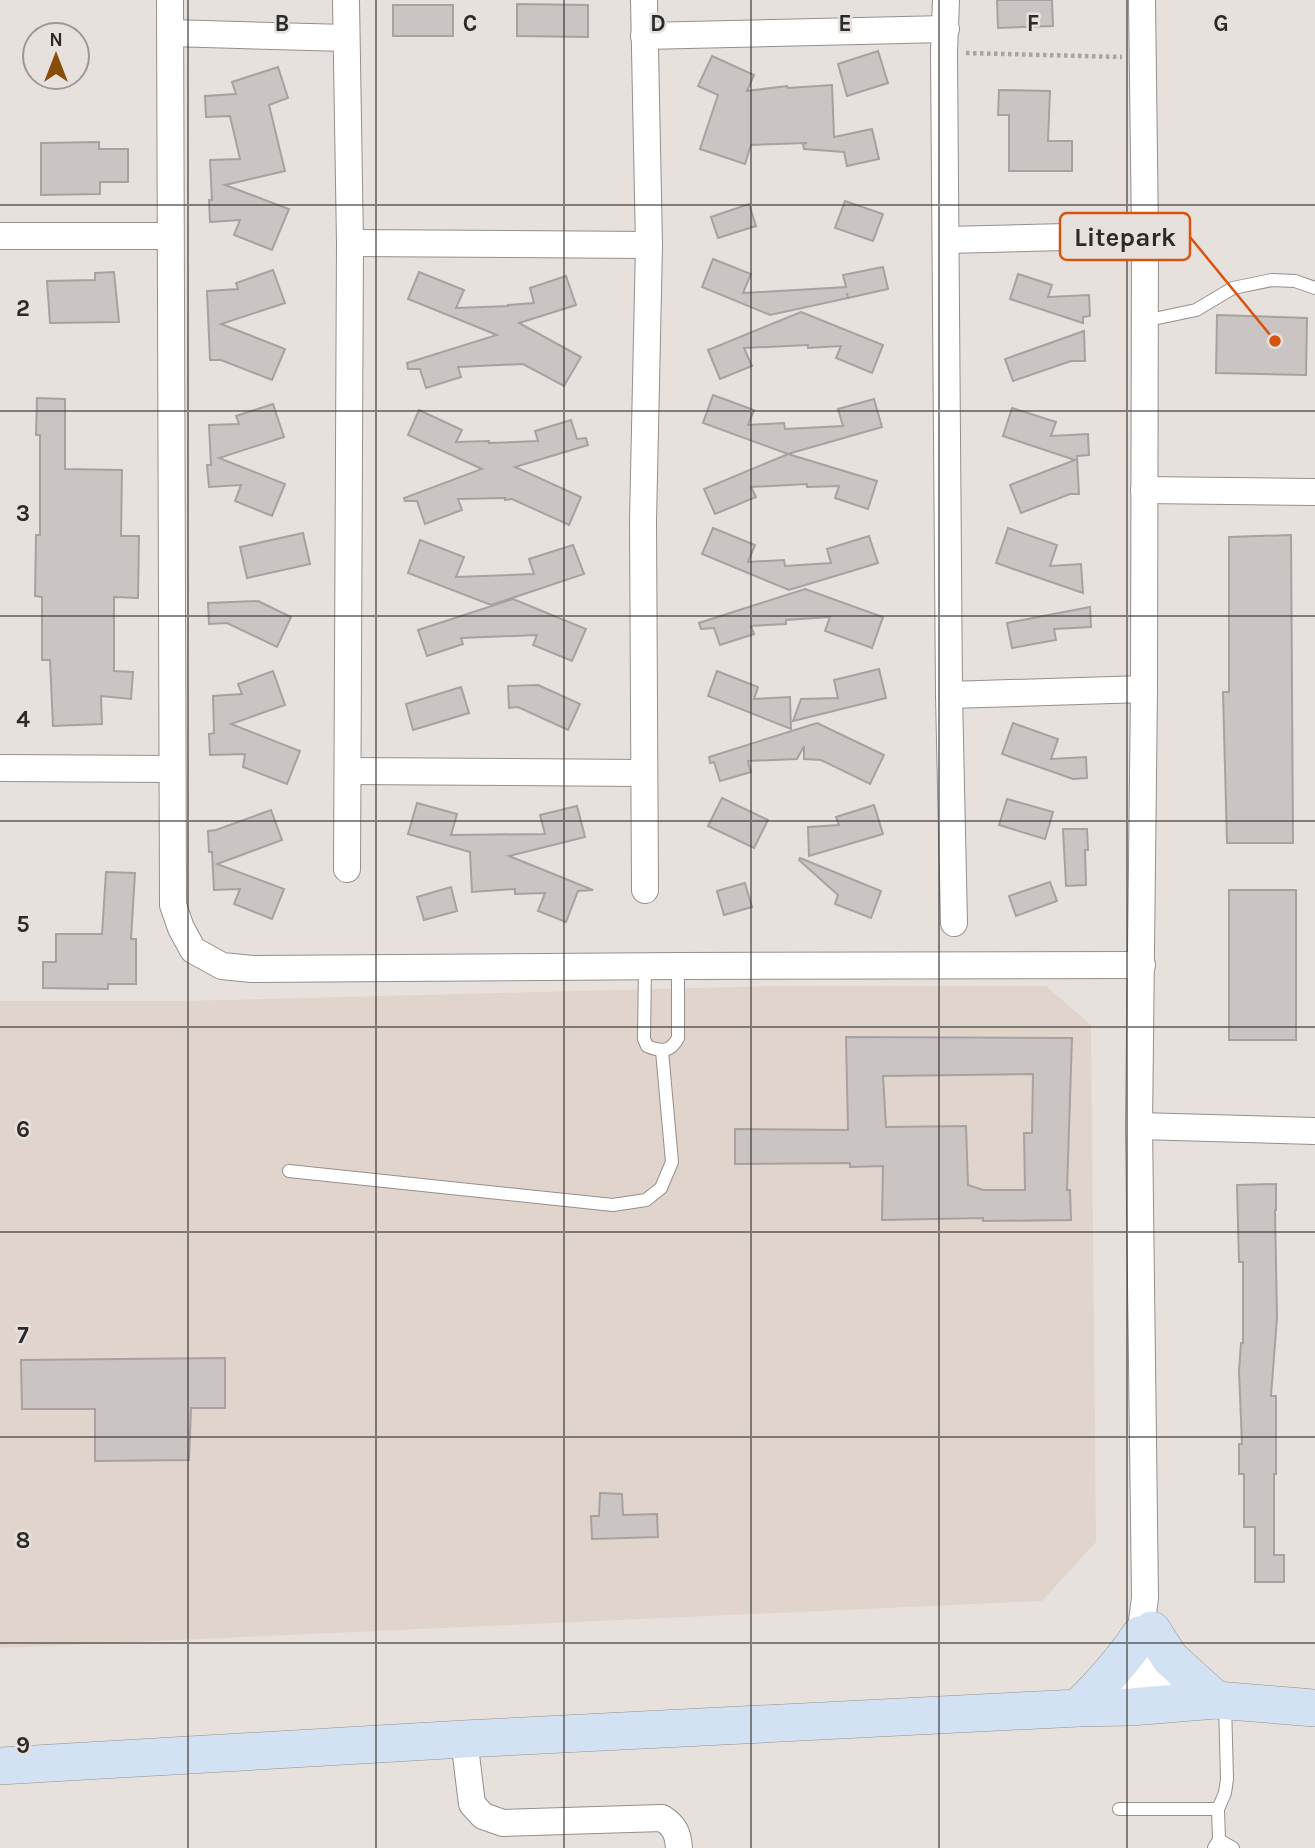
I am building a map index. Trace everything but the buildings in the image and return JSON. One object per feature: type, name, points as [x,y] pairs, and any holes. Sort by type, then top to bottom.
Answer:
[{"type":"street","points":[[170,0],[173,905],[193,950],[222,966],[252,969],[1142,965]]},
{"type":"street","points":[[346,0],[350,243],[347,869]]},
{"type":"street","points":[[644,0],[649,245],[643,521],[645,890]]},
{"type":"street","points":[[946,0],[949,695],[954,923]]},
{"type":"street","points":[[1142,0],[1145,235],[1144,689],[1139,1126],[1146,1705]]},
{"type":"street","points":[[170,33],[346,38]]},
{"type":"street","points":[[644,36],[945,41]]},
{"type":"street","points":[[947,240],[1145,235]]},
{"type":"street","points":[[0,236],[170,236]]},
{"type":"street","points":[[350,243],[649,245]]},
{"type":"street","points":[[1144,491],[1315,492]]},
{"type":"street","points":[[949,695],[1144,689]]},
{"type":"street","points":[[0,768],[172,769]]},
{"type":"street","points":[[348,771],[644,773]]},
{"type":"street","points":[[1139,1126],[1315,1131]]},
{"type":"street","points":[[1146,1621],[1170,1658],[1221,1700]]},
{"type":"street","points":[[1078,1708],[1127,1654],[1146,1621]]},
{"type":"street","points":[[0,1766],[1221,1700],[1315,1708]]},
{"type":"street","points":[[464,1740],[472,1804],[483,1816],[503,1823],[662,1818],[672,1824],[678,1836],[679,1848]]},
{"type":"lane","points":[[1144,321],[1196,310],[1233,288],[1272,280],[1295,281],[1315,288]]},
{"type":"lane","points":[[645,967],[644,1039],[648,1045],[662,1051],[668,1050],[678,1038],[678,966]]},
{"type":"lane","points":[[289,1171],[613,1205],[646,1200],[661,1188],[672,1162],[662,1051]]},
{"type":"lane","points":[[1221,1700],[1227,1779],[1225,1793],[1218,1809],[1216,1844],[1233,1848]]},
{"type":"lane","points":[[1119,1809],[1218,1809]]},
{"type":"path","points":[[945,41],[1143,58]]},
{"type":"shaded area","points":[[769,986],[1046,986],[1091,1025],[1096,1542],[1042,1601],[0,1648],[0,1001],[183,1001]]},
{"type":"place","name":"Litepark","points":[[1275,341]]}]
